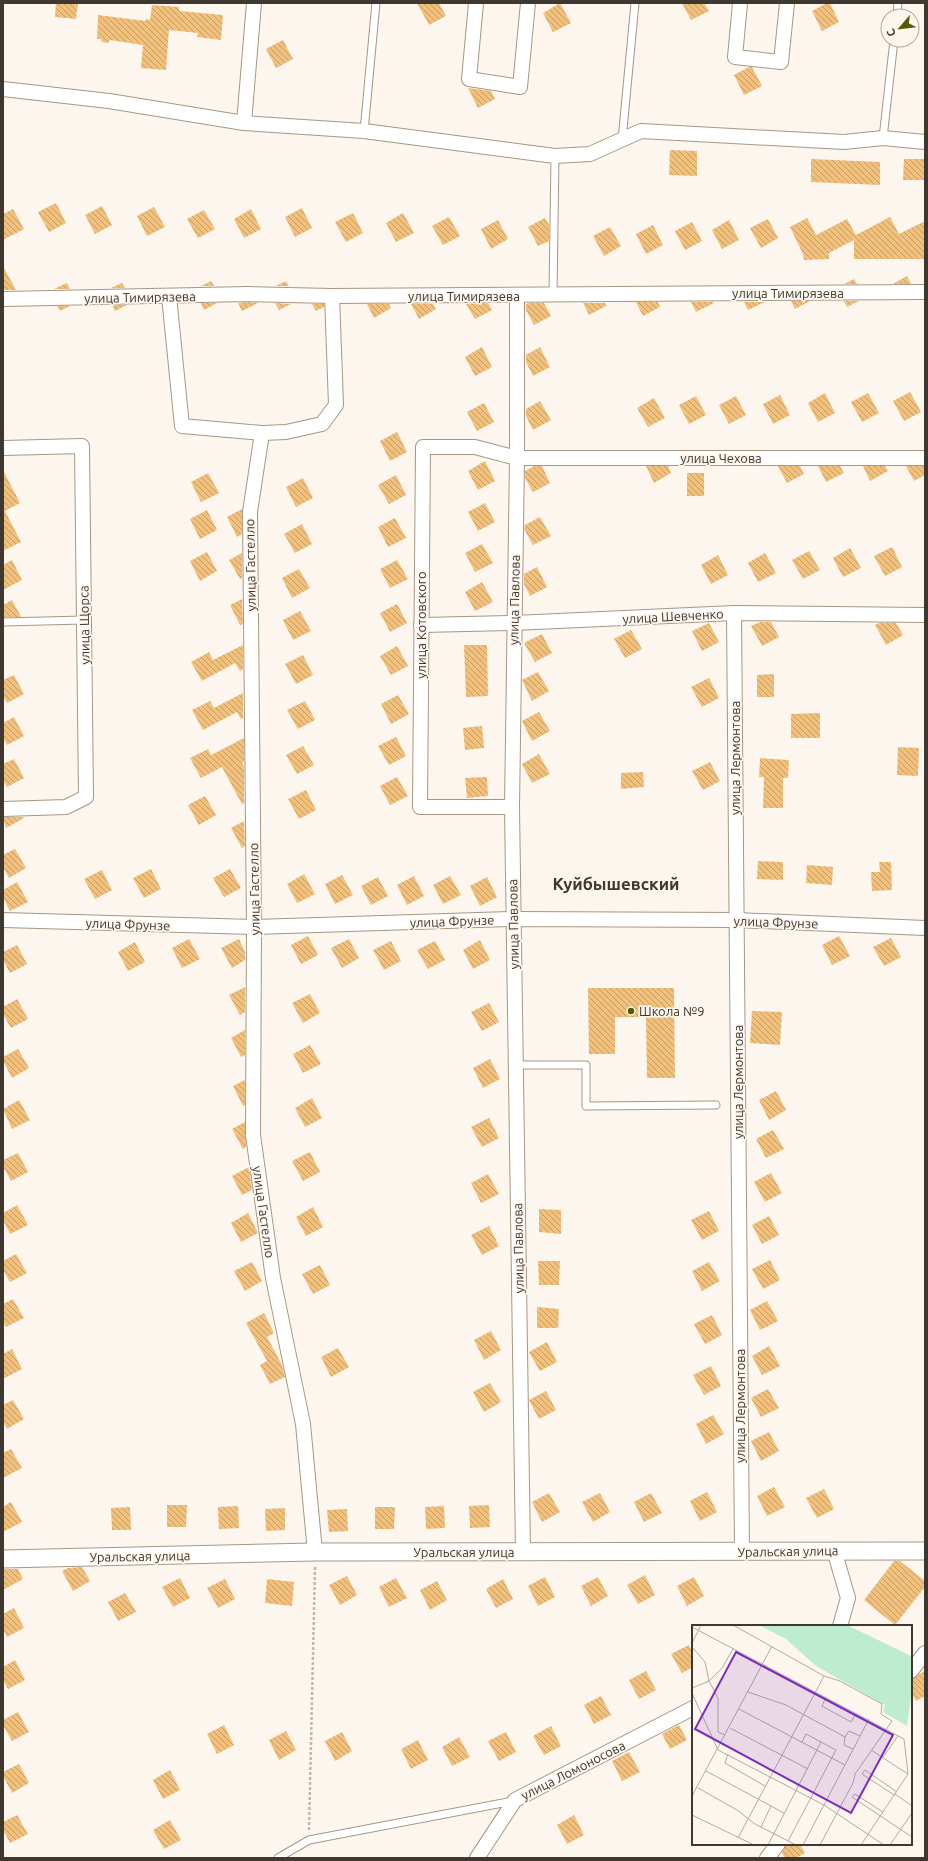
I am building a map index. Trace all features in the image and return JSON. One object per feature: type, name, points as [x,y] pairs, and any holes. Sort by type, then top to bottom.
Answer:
[{"type":"street","points":[[244,122],[254,3]]},
{"type":"street","points":[[476,3],[469,79],[520,87],[528,3]]},
{"type":"street","points":[[740,3],[735,57],[781,62],[787,3]]},
{"type":"street","points":[[3,89],[109,101],[244,122],[364,131],[555,156],[590,154],[642,131],[844,142],[882,138],[925,142]]},
{"type":"street","name":"улица Тимирязева","points":[[3,299],[248,294],[332,296],[925,292]]},
{"type":"street","name":"улица Павлова","points":[[517,295],[517,458],[512,807],[523,1552]]},
{"type":"street","points":[[169,296],[182,426],[262,432],[286,432],[322,424],[336,405],[332,296]]},
{"type":"street","name":"улица Гастелло","points":[[262,432],[250,512],[254,927],[252,1135],[273,1278],[303,1424],[315,1552]]},
{"type":"street","name":"улица Щорса","points":[[3,448],[82,446],[86,797],[66,807],[3,809]]},
{"type":"street","name":"улица Котовского","points":[[512,807],[420,807],[423,446],[475,447],[517,458]]},
{"type":"street","name":"улица Чехова","points":[[517,458],[925,458]]},
{"type":"street","name":"улица Шевченко","points":[[421,625],[514,623],[734,613],[925,615]]},
{"type":"street","name":"улица Лермонтова","points":[[734,613],[742,1552]]},
{"type":"street","name":"улица Фрунзе","points":[[3,920],[254,927],[513,919],[736,920],[925,928]]},
{"type":"street","points":[[834,1550],[848,1598],[840,1625]]},
{"type":"street","name":"Уральская улица","points":[[3,1558],[315,1552],[925,1551]]},
{"type":"street","points":[[912,1670],[925,1653]]},
{"type":"street","name":"улица Ломоносова","points":[[477,1858],[515,1800],[692,1709]]},
{"type":"street","points":[[767,1858],[777,1845]]},
{"type":"lane","points":[[364,131],[376,3]]},
{"type":"lane","points":[[622,140],[635,3]]},
{"type":"lane","points":[[882,138],[893,48]]},
{"type":"lane","points":[[553,295],[555,156]]},
{"type":"lane","points":[[3,622],[84,620]]},
{"type":"lane","points":[[515,1065],[586,1065],[586,1106],[716,1105]]},
{"type":"lane","points":[[278,1858],[309,1840],[515,1800]]},
{"type":"path","points":[[309,1840],[315,1552]]},
{"type":"building","points":[[56,3],[78,3],[76,19],[55,17]]},
{"type":"building","points":[[417,3],[439,3],[446,16],[429,25]]},
{"type":"building","points":[[560,3],[571,23],[553,32],[543,13]]},
{"type":"building","points":[[682,3],[704,3],[709,11],[691,20]]},
{"type":"building","points":[[827,3],[830,3],[839,22],[822,31],[812,11]]},
{"type":"building","points":[[152,5],[179,7],[179,11],[223,15],[221,40],[197,37],[198,33],[169,30],[166,70],[141,68],[143,45],[110,40],[108,43],[102,42],[101,39],[97,39],[98,15],[146,21],[146,19],[150,20]]},
{"type":"building","points":[[283,40],[293,59],[276,68],[266,49]]},
{"type":"building","points":[[749,67],[752,67],[762,86],[744,95],[734,75]]},
{"type":"building","points":[[468,88],[491,91],[495,99],[478,108]]},
{"type":"building","points":[[670,150],[697,151],[697,176],[669,175]]},
{"type":"building","points":[[811,159],[880,162],[880,185],[811,182]]},
{"type":"building","points":[[904,159],[925,159],[924,180],[903,180]]},
{"type":"building","points":[[56,203],[66,223],[49,232],[38,212]]},
{"type":"building","points":[[102,206],[112,225],[95,234],[85,215]]},
{"type":"building","points":[[154,207],[165,227],[147,236],[137,216]]},
{"type":"building","points":[[302,208],[312,228],[295,237],[285,217]]},
{"type":"building","points":[[13,209],[24,229],[3,240],[3,214]]},
{"type":"building","points":[[251,209],[261,229],[244,238],[234,219]]},
{"type":"building","points":[[204,210],[215,229],[198,238],[187,219]]},
{"type":"building","points":[[353,213],[363,233],[346,242],[335,222]]},
{"type":"building","points":[[403,213],[414,233],[396,242],[386,223]]},
{"type":"building","points":[[449,217],[460,236],[443,245],[432,226]]},
{"type":"building","points":[[890,217],[899,234],[925,221],[925,259],[854,259],[854,240],[829,253],[829,259],[804,260],[803,254],[790,227],[807,218],[816,235],[847,219],[856,235]]},
{"type":"building","points":[[545,218],[549,225],[549,241],[538,246],[528,227]]},
{"type":"building","points":[[768,219],[778,238],[761,248],[750,228]]},
{"type":"building","points":[[498,220],[508,239],[491,249],[481,229]]},
{"type":"building","points":[[729,220],[739,240],[722,249],[712,230]]},
{"type":"building","points":[[692,222],[702,241],[685,250],[675,231]]},
{"type":"building","points":[[653,225],[663,245],[646,254],[636,234]]},
{"type":"building","points":[[610,227],[621,246],[604,256],[593,236]]},
{"type":"building","points":[[3,266],[16,290],[3,290]]},
{"type":"building","points":[[907,276],[911,284],[893,284]]},
{"type":"building","points":[[854,279],[857,284],[844,284]]},
{"type":"building","points":[[211,281],[214,286],[201,286]]},
{"type":"building","points":[[286,281],[289,286],[276,286]]},
{"type":"building","points":[[67,283],[70,289],[54,289]]},
{"type":"building","points":[[122,283],[125,288],[111,288]]},
{"type":"building","points":[[791,301],[810,301],[795,309]]},
{"type":"building","points":[[844,301],[859,301],[847,307]]},
{"type":"building","points":[[248,302],[258,303],[242,311],[238,303]]},
{"type":"building","points":[[636,302],[658,302],[660,307],[643,316]]},
{"type":"building","points":[[691,302],[713,302],[714,303],[696,312]]},
{"type":"building","points":[[744,302],[765,302],[748,310]]},
{"type":"building","points":[[201,303],[217,303],[204,310]]},
{"type":"building","points":[[275,303],[291,304],[279,310]]},
{"type":"building","points":[[488,303],[492,310],[475,319],[466,304]]},
{"type":"building","points":[[528,303],[544,303],[551,316],[534,325],[526,310],[526,305]]},
{"type":"building","points":[[583,303],[605,303],[606,306],[589,315]]},
{"type":"building","points":[[312,304],[324,304],[324,307],[316,311]]},
{"type":"building","points":[[367,304],[389,304],[391,308],[374,318]]},
{"type":"building","points":[[411,304],[433,304],[436,309],[419,319]]},
{"type":"building","points":[[112,305],[127,305],[115,311]]},
{"type":"building","points":[[57,306],[70,306],[60,311]]},
{"type":"building","points":[[482,347],[492,367],[475,376],[465,357]]},
{"type":"building","points":[[540,347],[550,367],[533,376],[526,362],[526,355]]},
{"type":"building","points":[[910,392],[921,412],[904,421],[893,401]]},
{"type":"building","points":[[825,393],[835,413],[818,422],[808,403]]},
{"type":"building","points":[[868,393],[879,413],[862,422],[851,402]]},
{"type":"building","points":[[780,395],[790,415],[773,424],[763,404]]},
{"type":"building","points":[[696,396],[706,415],[689,424],[679,405]]},
{"type":"building","points":[[736,396],[746,415],[729,424],[719,405]]},
{"type":"building","points":[[654,398],[665,418],[648,427],[637,408]]},
{"type":"building","points":[[540,401],[551,420],[533,430],[526,416],[526,409]]},
{"type":"building","points":[[484,403],[494,422],[477,431],[467,412]]},
{"type":"building","points":[[397,432],[407,452],[390,461],[380,441]]},
{"type":"building","points":[[485,461],[495,481],[478,490],[468,471]]},
{"type":"building","points":[[534,466],[542,466],[550,483],[533,492],[525,478],[525,471]]},
{"type":"building","points":[[646,466],[668,466],[671,473],[654,483]]},
{"type":"building","points":[[778,466],[800,466],[804,474],[787,483]]},
{"type":"building","points":[[818,466],[840,466],[844,473],[826,482]]},
{"type":"building","points":[[863,466],[885,466],[888,471],[870,481]]},
{"type":"building","points":[[906,466],[925,466],[925,475],[914,481]]},
{"type":"building","points":[[3,470],[20,503],[5,511],[21,542],[3,551]]},
{"type":"building","points":[[208,473],[219,493],[201,502],[191,482]]},
{"type":"building","points":[[687,473],[704,473],[704,496],[687,496]]},
{"type":"building","points":[[396,475],[406,495],[389,504],[378,485]]},
{"type":"building","points":[[303,478],[313,498],[296,507],[286,487]]},
{"type":"building","points":[[485,503],[495,522],[478,531],[468,512]]},
{"type":"building","points":[[242,509],[242,534],[237,537],[227,517]]},
{"type":"building","points":[[207,510],[217,530],[200,539],[190,519]]},
{"type":"building","points":[[540,517],[551,536],[533,545],[524,529],[525,525]]},
{"type":"building","points":[[395,518],[406,538],[388,547],[378,527]]},
{"type":"building","points":[[302,524],[312,544],[295,553],[284,534]]},
{"type":"building","points":[[482,544],[493,563],[475,572],[465,553]]},
{"type":"building","points":[[892,547],[902,567],[885,576],[874,556]]},
{"type":"building","points":[[850,548],[861,568],[843,577],[833,558]]},
{"type":"building","points":[[809,551],[820,570],[803,579],[792,560]]},
{"type":"building","points":[[207,552],[217,571],[200,581],[190,561]]},
{"type":"building","points":[[242,553],[242,578],[240,579],[229,560]]},
{"type":"building","points":[[765,553],[776,573],[758,582],[748,563]]},
{"type":"building","points":[[718,555],[728,575],[711,584],[701,565]]},
{"type":"building","points":[[12,560],[22,580],[3,590],[3,565]]},
{"type":"building","points":[[397,560],[408,579],[390,588],[380,569]]},
{"type":"building","points":[[537,567],[547,587],[530,596],[524,584],[524,574]]},
{"type":"building","points":[[299,569],[310,588],[292,598],[282,578]]},
{"type":"building","points":[[482,582],[493,602],[475,611],[465,592]]},
{"type":"building","points":[[242,599],[243,624],[240,625],[230,605]]},
{"type":"building","points":[[12,600],[21,617],[3,617],[3,605]]},
{"type":"building","points":[[397,604],[407,623],[390,632],[380,613]]},
{"type":"building","points":[[300,611],[311,631],[293,640],[283,620]]},
{"type":"building","points":[[760,622],[771,622],[779,637],[762,646],[751,626]]},
{"type":"building","points":[[709,623],[719,642],[702,651],[692,631]]},
{"type":"building","points":[[879,623],[896,623],[903,635],[886,645],[875,625]]},
{"type":"building","points":[[631,630],[642,649],[625,658],[614,639]]},
{"type":"building","points":[[542,634],[552,653],[535,662],[524,643]]},
{"type":"building","points":[[243,645],[243,669],[240,671],[235,663],[202,681],[191,662],[209,652],[213,660]]},
{"type":"building","points":[[464,645],[487,645],[488,696],[466,697]]},
{"type":"building","points":[[397,646],[408,666],[391,675],[380,656]]},
{"type":"building","points":[[303,655],[313,675],[296,684],[285,664]]},
{"type":"building","points":[[538,672],[549,691],[532,701],[522,680]]},
{"type":"building","points":[[774,674],[774,697],[757,697],[757,675]]},
{"type":"building","points":[[14,675],[24,694],[7,703],[3,696],[3,680]]},
{"type":"building","points":[[709,678],[719,698],[702,707],[691,687]]},
{"type":"building","points":[[243,693],[243,718],[241,719],[237,712],[203,730],[192,710],[210,701],[214,708]]},
{"type":"building","points":[[398,695],[409,714],[391,724],[381,704]]},
{"type":"building","points":[[305,701],[315,720],[298,729],[287,710]]},
{"type":"building","points":[[539,712],[550,731],[532,741],[522,721]]},
{"type":"building","points":[[820,713],[820,738],[791,738],[791,714]]},
{"type":"building","points":[[14,717],[24,736],[7,745],[3,738],[3,723]]},
{"type":"building","points":[[482,726],[484,748],[465,750],[463,728]]},
{"type":"building","points":[[396,737],[406,756],[389,765],[378,746]]},
{"type":"building","points":[[244,738],[244,762],[242,763],[244,767],[244,803],[242,804],[222,767],[201,778],[190,758],[208,749],[211,755]]},
{"type":"building","points":[[303,746],[314,765],[297,774],[286,755]]},
{"type":"building","points":[[898,747],[919,748],[918,776],[897,775]]},
{"type":"building","points":[[539,754],[550,774],[532,783],[522,764]]},
{"type":"building","points":[[760,758],[789,760],[788,778],[783,778],[783,808],[763,808],[764,777],[759,777]]},
{"type":"building","points":[[14,759],[24,778],[7,787],[3,780],[3,764]]},
{"type":"building","points":[[710,762],[720,781],[703,790],[692,771]]},
{"type":"building","points":[[643,772],[644,787],[621,789],[621,773]]},
{"type":"building","points":[[397,777],[408,796],[390,805],[380,786]]},
{"type":"building","points":[[487,777],[488,796],[467,798],[465,778]]},
{"type":"building","points":[[306,790],[316,810],[299,819],[288,799]]},
{"type":"building","points":[[205,796],[216,815],[199,825],[188,805]]},
{"type":"building","points":[[3,817],[23,817],[24,818],[6,828]]},
{"type":"building","points":[[244,821],[245,846],[242,848],[231,828]]},
{"type":"building","points":[[15,849],[26,868],[9,878],[3,867],[3,855]]},
{"type":"building","points":[[758,861],[783,862],[783,880],[757,879]]},
{"type":"building","points":[[879,862],[891,862],[892,890],[872,891],[871,872],[880,872]]},
{"type":"building","points":[[807,865],[833,867],[832,885],[806,883]]},
{"type":"building","points":[[151,869],[161,889],[144,898],[133,878]]},
{"type":"building","points":[[230,869],[241,888],[224,897],[213,878]]},
{"type":"building","points":[[102,870],[112,890],[95,899],[84,879]]},
{"type":"building","points":[[304,874],[315,894],[297,903],[287,884]]},
{"type":"building","points":[[342,875],[353,895],[335,904],[325,884]]},
{"type":"building","points":[[414,876],[424,896],[407,905],[397,885]]},
{"type":"building","points":[[450,876],[461,895],[443,904],[433,885]]},
{"type":"building","points":[[378,877],[388,896],[371,905],[361,886]]},
{"type":"building","points":[[487,877],[497,897],[480,906],[470,886]]},
{"type":"building","points":[[17,882],[28,902],[10,911],[3,897],[3,890]]},
{"type":"building","points":[[308,936],[318,955],[301,964],[291,945]]},
{"type":"building","points":[[839,936],[850,956],[832,965],[822,945]]},
{"type":"building","points":[[891,938],[901,957],[884,966],[873,947]]},
{"type":"building","points":[[189,939],[200,959],[182,968],[172,948]]},
{"type":"building","points":[[239,939],[245,952],[245,960],[232,968],[221,948]]},
{"type":"building","points":[[349,939],[359,958],[342,968],[331,948]]},
{"type":"building","points":[[480,940],[490,960],[473,969],[463,950]]},
{"type":"building","points":[[391,941],[401,961],[384,970],[373,950]]},
{"type":"building","points":[[435,941],[445,960],[428,969],[417,950]]},
{"type":"building","points":[[135,942],[145,962],[128,971],[118,952]]},
{"type":"building","points":[[17,945],[27,964],[10,973],[3,960],[3,952]]},
{"type":"building","points":[[245,987],[245,1012],[240,1015],[229,995]]},
{"type":"building","points":[[588,988],[674,988],[675,1078],[647,1078],[646,1017],[615,1017],[615,1054],[589,1054]]},
{"type":"building","points":[[310,994],[320,1013],[303,1023],[292,1003]]},
{"type":"building","points":[[17,999],[28,1019],[11,1028],[3,1014],[3,1007]]},
{"type":"building","points":[[489,1003],[499,1022],[482,1031],[471,1012]]},
{"type":"building","points":[[752,1011],[782,1012],[780,1045],[750,1043]]},
{"type":"building","points":[[245,1030],[245,1055],[241,1057],[231,1038]]},
{"type":"building","points":[[310,1045],[321,1064],[303,1073],[293,1054]]},
{"type":"building","points":[[18,1049],[29,1068],[12,1078],[3,1061],[3,1057]]},
{"type":"building","points":[[490,1059],[500,1079],[483,1088],[473,1068]]},
{"type":"building","points":[[245,1080],[245,1105],[243,1106],[233,1086]]},
{"type":"building","points":[[776,1091],[786,1110],[769,1120],[759,1100]]},
{"type":"building","points":[[312,1098],[322,1118],[305,1127],[295,1108]]},
{"type":"building","points":[[19,1100],[30,1120],[12,1129],[3,1109]]},
{"type":"building","points":[[489,1118],[499,1138],[482,1147],[471,1127]]},
{"type":"building","points":[[245,1122],[246,1147],[243,1149],[232,1129]]},
{"type":"building","points":[[773,1130],[784,1149],[766,1158],[756,1139]]},
{"type":"building","points":[[310,1152],[320,1172],[303,1181],[292,1161]]},
{"type":"building","points":[[18,1153],[28,1172],[11,1181],[3,1166],[3,1160]]},
{"type":"building","points":[[249,1167],[252,1190],[242,1195],[232,1176]]},
{"type":"building","points":[[771,1173],[782,1193],[765,1202],[754,1182]]},
{"type":"building","points":[[488,1174],[499,1194],[481,1203],[471,1183]]},
{"type":"building","points":[[17,1205],[28,1225],[10,1234],[3,1220],[3,1213]]},
{"type":"building","points":[[313,1207],[323,1227],[306,1236],[296,1217]]},
{"type":"building","points":[[539,1209],[561,1210],[561,1234],[539,1232]]},
{"type":"building","points":[[709,1211],[719,1231],[702,1240],[691,1220]]},
{"type":"building","points":[[248,1213],[258,1233],[241,1242],[231,1223]]},
{"type":"building","points":[[769,1216],[779,1235],[762,1244],[752,1225]]},
{"type":"building","points":[[489,1226],[499,1246],[482,1255],[471,1235]]},
{"type":"building","points":[[16,1254],[27,1273],[10,1282],[3,1270],[3,1261]]},
{"type":"building","points":[[770,1260],[780,1280],[763,1289],[752,1269]]},
{"type":"building","points":[[538,1261],[560,1261],[559,1285],[539,1285]]},
{"type":"building","points":[[252,1262],[262,1281],[245,1291],[234,1271]]},
{"type":"building","points":[[709,1262],[720,1281],[702,1291],[692,1271]]},
{"type":"building","points":[[320,1265],[330,1285],[313,1294],[302,1274]]},
{"type":"building","points":[[13,1299],[24,1318],[6,1327],[3,1321],[3,1304]]},
{"type":"building","points":[[767,1301],[778,1321],[760,1330],[750,1310]]},
{"type":"building","points":[[537,1307],[559,1309],[558,1328],[537,1328]]},
{"type":"building","points":[[264,1313],[274,1333],[267,1337],[282,1365],[285,1377],[270,1384],[260,1365],[267,1361],[246,1323]]},
{"type":"building","points":[[712,1315],[722,1335],[705,1344],[694,1324]]},
{"type":"building","points":[[491,1331],[501,1350],[484,1360],[474,1340]]},
{"type":"building","points":[[547,1342],[557,1362],[540,1371],[529,1352]]},
{"type":"building","points":[[769,1346],[780,1366],[762,1375],[752,1356]]},
{"type":"building","points":[[338,1348],[349,1367],[331,1377],[321,1357]]},
{"type":"building","points":[[12,1349],[22,1369],[3,1379],[3,1354]]},
{"type":"building","points":[[711,1366],[721,1386],[704,1395],[693,1375]]},
{"type":"building","points":[[490,1383],[501,1402],[484,1412],[473,1392]]},
{"type":"building","points":[[768,1389],[779,1408],[761,1417],[751,1398]]},
{"type":"building","points":[[546,1391],[556,1410],[539,1419],[529,1400]]},
{"type":"building","points":[[13,1400],[24,1419],[7,1429],[3,1422],[3,1405]]},
{"type":"building","points":[[713,1415],[724,1434],[706,1444],[696,1424]]},
{"type":"building","points":[[769,1432],[779,1451],[761,1461],[751,1441]]},
{"type":"building","points":[[11,1449],[22,1468],[3,1478],[3,1453]]},
{"type":"building","points":[[774,1487],[785,1507],[767,1516],[757,1496]]},
{"type":"building","points":[[824,1489],[834,1509],[817,1518],[806,1498]]},
{"type":"building","points":[[707,1492],[717,1512],[700,1521],[690,1501]]},
{"type":"building","points":[[549,1493],[560,1512],[542,1522],[532,1502]]},
{"type":"building","points":[[600,1493],[610,1512],[593,1522],[582,1502]]},
{"type":"building","points":[[651,1493],[662,1513],[644,1522],[634,1502]]},
{"type":"building","points":[[11,1502],[22,1522],[3,1532],[3,1507]]},
{"type":"building","points":[[167,1505],[187,1505],[186,1527],[167,1527]]},
{"type":"building","points":[[489,1505],[490,1527],[470,1528],[469,1506]]},
{"type":"building","points":[[238,1506],[239,1528],[219,1529],[218,1507]]},
{"type":"building","points":[[444,1506],[445,1528],[426,1529],[425,1507]]},
{"type":"building","points":[[130,1507],[131,1530],[112,1530],[111,1508]]},
{"type":"building","points":[[375,1507],[395,1507],[394,1529],[375,1529]]},
{"type":"building","points":[[285,1508],[285,1530],[266,1531],[265,1509]]},
{"type":"building","points":[[347,1509],[348,1531],[329,1532],[327,1510]]},
{"type":"building","points":[[894,1561],[900,1561],[925,1581],[925,1587],[895,1625],[864,1600]]},
{"type":"building","points":[[82,1567],[90,1581],[73,1591],[62,1571],[68,1568]]},
{"type":"building","points":[[3,1569],[18,1569],[23,1579],[3,1590]]},
{"type":"building","points":[[645,1575],[655,1595],[638,1604],[627,1585]]},
{"type":"building","points":[[347,1576],[357,1595],[340,1605],[329,1585]]},
{"type":"building","points":[[545,1577],[555,1597],[538,1606],[528,1586]]},
{"type":"building","points":[[598,1577],[608,1596],[591,1606],[581,1586]]},
{"type":"building","points":[[694,1577],[704,1596],[687,1606],[677,1586]]},
{"type":"building","points":[[180,1578],[190,1598],[173,1607],[162,1587]]},
{"type":"building","points":[[396,1578],[407,1598],[389,1607],[379,1587]]},
{"type":"building","points":[[225,1579],[235,1599],[218,1608],[207,1588]]},
{"type":"building","points":[[267,1579],[294,1582],[292,1606],[265,1603]]},
{"type":"building","points":[[503,1579],[513,1599],[496,1608],[486,1589]]},
{"type":"building","points":[[437,1581],[447,1600],[430,1610],[420,1590]]},
{"type":"building","points":[[125,1593],[136,1612],[118,1621],[108,1602]]},
{"type":"building","points":[[14,1608],[24,1628],[7,1637],[3,1629],[3,1614]]},
{"type":"building","points":[[689,1645],[692,1651],[692,1668],[682,1673],[671,1654]]},
{"type":"building","points":[[15,1660],[25,1680],[8,1689],[3,1680],[3,1667]]},
{"type":"building","points":[[646,1671],[656,1690],[639,1699],[629,1680]]},
{"type":"building","points":[[925,1671],[925,1696],[916,1701],[912,1694],[912,1678]]},
{"type":"building","points":[[601,1696],[611,1715],[594,1724],[584,1705]]},
{"type":"building","points":[[18,1712],[29,1732],[12,1741],[3,1725],[3,1720]]},
{"type":"building","points":[[224,1725],[234,1745],[217,1754],[207,1734]]},
{"type":"building","points":[[679,1725],[687,1740],[670,1749],[662,1734]]},
{"type":"building","points":[[551,1726],[561,1746],[544,1755],[533,1736]]},
{"type":"building","points":[[286,1731],[296,1750],[279,1760],[269,1740]]},
{"type":"building","points":[[342,1732],[352,1751],[335,1761],[325,1741]]},
{"type":"building","points":[[506,1732],[516,1752],[499,1761],[488,1741]]},
{"type":"building","points":[[459,1737],[470,1757],[452,1766],[442,1747]]},
{"type":"building","points":[[418,1740],[428,1760],[411,1769],[401,1749]]},
{"type":"building","points":[[629,1752],[640,1772],[622,1781],[612,1761]]},
{"type":"building","points":[[19,1764],[29,1783],[12,1793],[3,1776],[3,1772]]},
{"type":"building","points":[[170,1770],[180,1790],[163,1799],[153,1780]]},
{"type":"building","points":[[17,1815],[28,1834],[10,1843],[3,1830],[3,1822]]},
{"type":"building","points":[[574,1815],[584,1835],[567,1844],[557,1825]]},
{"type":"building","points":[[170,1820],[181,1840],[164,1849],[153,1830]]},
{"type":"building","points":[[786,1845],[801,1845],[805,1853],[796,1858],[785,1858],[782,1853]]},
{"type":"place","name":"Школа №9","points":[[631,1011]]},
{"type":"district","name":"Куйбышевский","points":[[616,883]]}]
